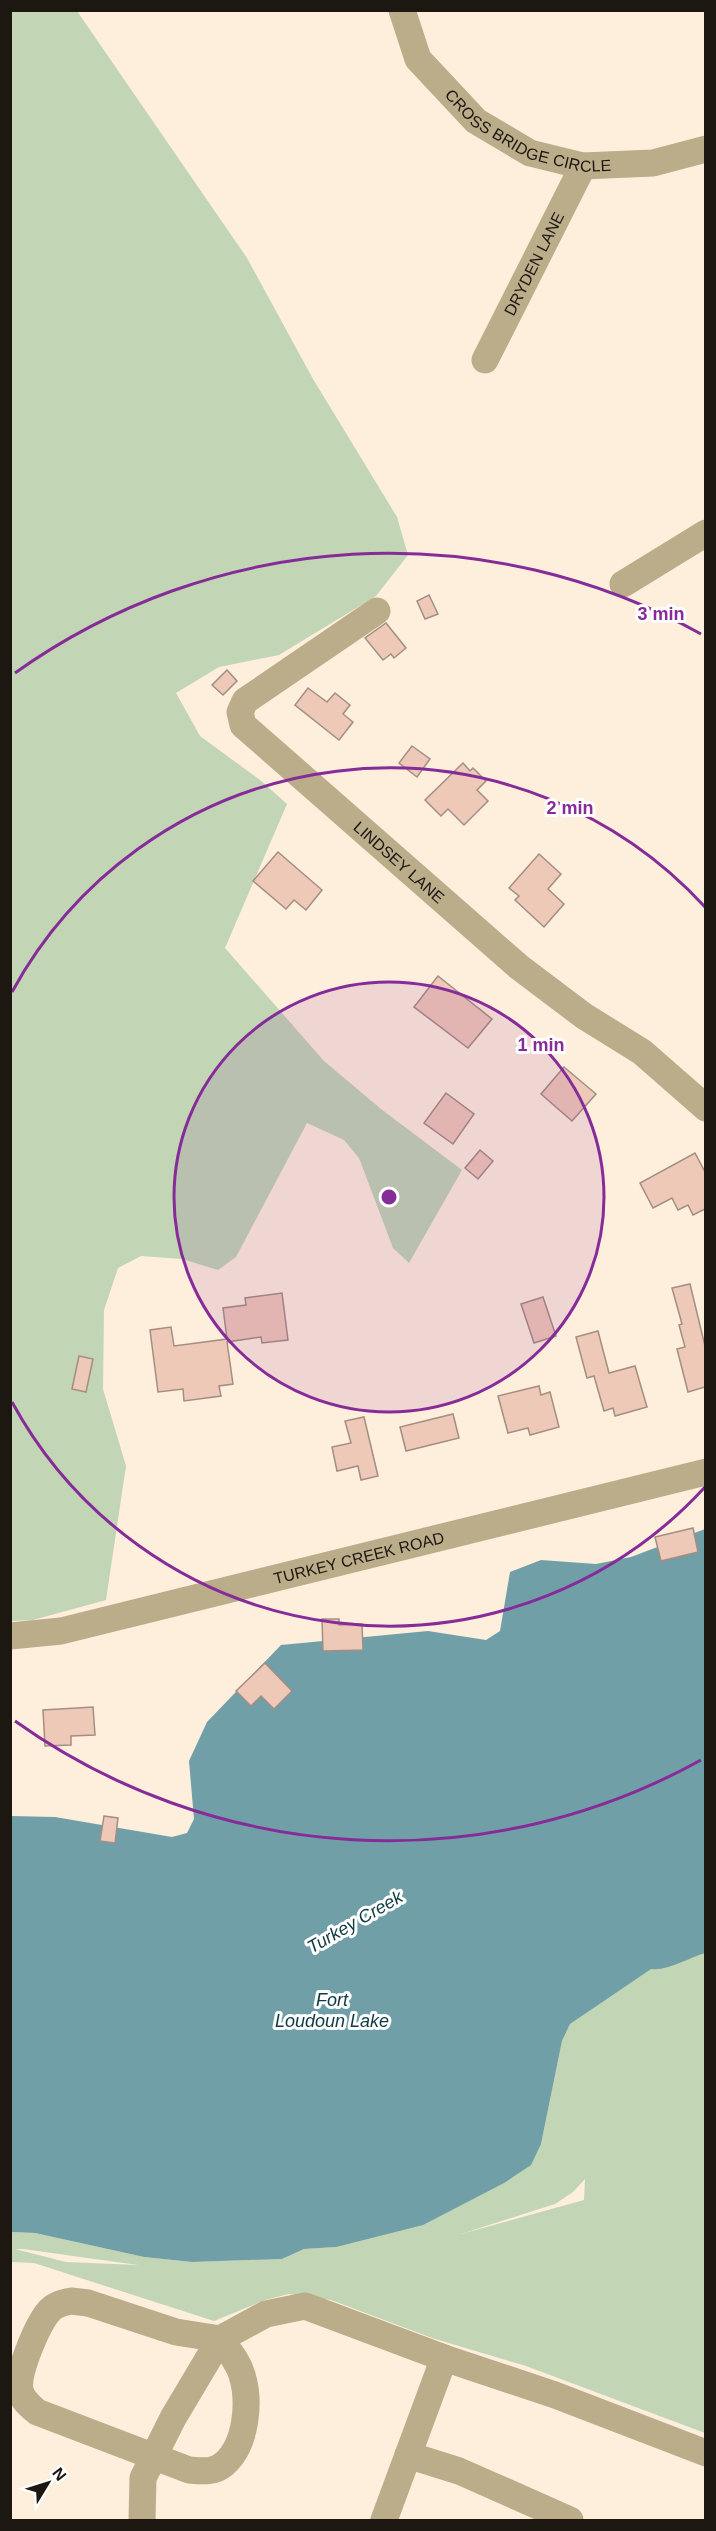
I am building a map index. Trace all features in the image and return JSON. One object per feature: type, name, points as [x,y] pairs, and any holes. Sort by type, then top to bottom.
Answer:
[{"type":"street","name":"CROSS BRIDGE CIRCLE","points":[[402,10],[418,58],[476,121],[530,153],[582,166],[653,163],[705,149]]},
{"type":"street","name":"DRYDEN LANE","points":[[485,360],[582,166]]},
{"type":"street","points":[[623,584],[705,533]]},
{"type":"street","name":"LINDSEY LANE","points":[[377,611],[245,701],[240,712],[243,725],[519,967],[584,1016],[642,1052],[705,1108]]},
{"type":"street","name":"TURKEY CREEK ROAD","points":[[10,1636],[61,1630],[705,1472]]},
{"type":"street","points":[[72,2301],[97,2306],[176,2332],[220,2339],[234,2357],[242,2374],[246,2393],[243,2432],[224,2464],[204,2472],[189,2470],[37,2412],[25,2401],[20,2392],[20,2379],[42,2320],[59,2304],[72,2301]]},
{"type":"street","points":[[142,2520],[143,2478],[199,2371],[220,2339],[266,2314],[305,2306],[444,2358],[555,2395],[705,2453]]},
{"type":"street","points":[[384,2520],[444,2358]]},
{"type":"street","points":[[408,2455],[468,2475],[570,2520]]},
{"type":"green space","points":[[10,11],[77,11],[247,258],[313,379],[397,517],[408,555],[376,596],[279,655],[219,667],[176,693],[200,736],[260,780],[287,804],[225,948],[324,1061],[381,1109],[462,1170],[409,1263],[393,1248],[359,1158],[344,1140],[307,1123],[236,1257],[218,1270],[182,1259],[141,1256],[118,1268],[104,1310],[103,1389],[126,1466],[106,1600],[33,1620],[11,1621]]},
{"type":"green space","points":[[705,1952],[705,2433],[526,2366],[432,2338],[331,2300],[289,2294],[265,2300],[214,2321],[34,2263],[11,2262],[10,2232],[35,2233],[144,2257],[192,2262],[282,2259],[304,2249],[336,2247],[541,2144],[562,2041],[570,2024],[594,2007],[650,1958]],"holes":[[[585,2179],[584,2200],[461,2234],[555,2204],[573,2192]],[[15,2249],[23,2249],[138,2265],[66,2262]]]},
{"type":"water","name":"Fort Loudoun Lake","points":[[705,1529],[705,1953],[671,1966],[651,1969],[570,2024],[562,2041],[541,2144],[531,2165],[504,2183],[423,2225],[336,2247],[304,2249],[282,2259],[192,2262],[144,2257],[35,2233],[11,2232],[11,1816],[55,1817],[172,1837],[187,1833],[194,1819],[189,1761],[207,1722],[281,1645],[428,1631],[486,1640],[500,1631],[510,1572],[541,1560],[596,1564],[631,1557]]},
{"type":"building","points":[[429,595],[438,614],[425,619],[417,601]]},
{"type":"building","points":[[386,623],[406,648],[394,658],[391,654],[383,660],[365,638]]},
{"type":"building","points":[[227,670],[237,681],[223,695],[212,685]]},
{"type":"building","points":[[308,688],[327,702],[335,693],[350,705],[343,714],[353,722],[339,740],[295,705]]},
{"type":"building","points":[[412,746],[430,759],[417,777],[399,763]]},
{"type":"building","points":[[463,763],[470,771],[473,768],[486,781],[477,790],[488,801],[464,825],[448,809],[441,816],[425,800]]},
{"type":"building","points":[[278,852],[322,890],[306,910],[294,900],[286,909],[253,881]]},
{"type":"building","points":[[539,854],[561,874],[548,889],[564,904],[544,927],[515,900],[519,896],[509,888]]},
{"type":"building","points":[[438,976],[492,1019],[468,1048],[414,1007]]},
{"type":"building","points":[[564,1067],[596,1094],[572,1121],[541,1094]]},
{"type":"building","points":[[446,1093],[474,1114],[453,1144],[424,1123]]},
{"type":"building","points":[[480,1150],[493,1161],[478,1179],[465,1168]]},
{"type":"building","points":[[695,1153],[705,1172],[705,1209],[693,1215],[688,1205],[678,1210],[672,1198],[653,1208],[640,1183]]},
{"type":"building","points":[[690,1284],[705,1346],[705,1387],[688,1392],[677,1349],[685,1347],[679,1325],[682,1324],[672,1288]]},
{"type":"building","points":[[282,1293],[288,1340],[262,1343],[261,1337],[227,1342],[233,1384],[219,1386],[221,1396],[184,1401],[183,1389],[158,1392],[150,1330],[171,1327],[174,1346],[227,1339],[223,1308],[246,1305],[245,1298]]},
{"type":"building","points":[[543,1297],[556,1336],[534,1343],[521,1304]]},
{"type":"building","points":[[598,1331],[609,1373],[635,1366],[647,1407],[615,1416],[613,1408],[604,1411],[594,1376],[587,1378],[576,1337]]},
{"type":"building","points":[[79,1356],[93,1359],[86,1392],[72,1389]]},
{"type":"building","points":[[539,1386],[541,1395],[550,1392],[559,1427],[530,1435],[528,1428],[508,1433],[498,1396]]},
{"type":"building","points":[[453,1414],[459,1438],[406,1451],[400,1427]]},
{"type":"building","points":[[364,1417],[378,1476],[361,1480],[358,1466],[337,1471],[332,1447],[351,1443],[345,1421]]},
{"type":"building","points":[[693,1528],[698,1552],[661,1561],[655,1537]]},
{"type":"building","points":[[322,1619],[339,1619],[339,1625],[362,1624],[363,1650],[323,1651]]},
{"type":"building","points":[[265,1663],[292,1691],[274,1709],[261,1696],[251,1706],[236,1691]]},
{"type":"building","points":[[93,1707],[95,1735],[71,1736],[71,1745],[45,1746],[43,1710]]},
{"type":"building","points":[[104,1816],[118,1818],[115,1843],[100,1841]]},
{"type":"water label","name":"Turkey Creek","points":[[355,1922]]}]
